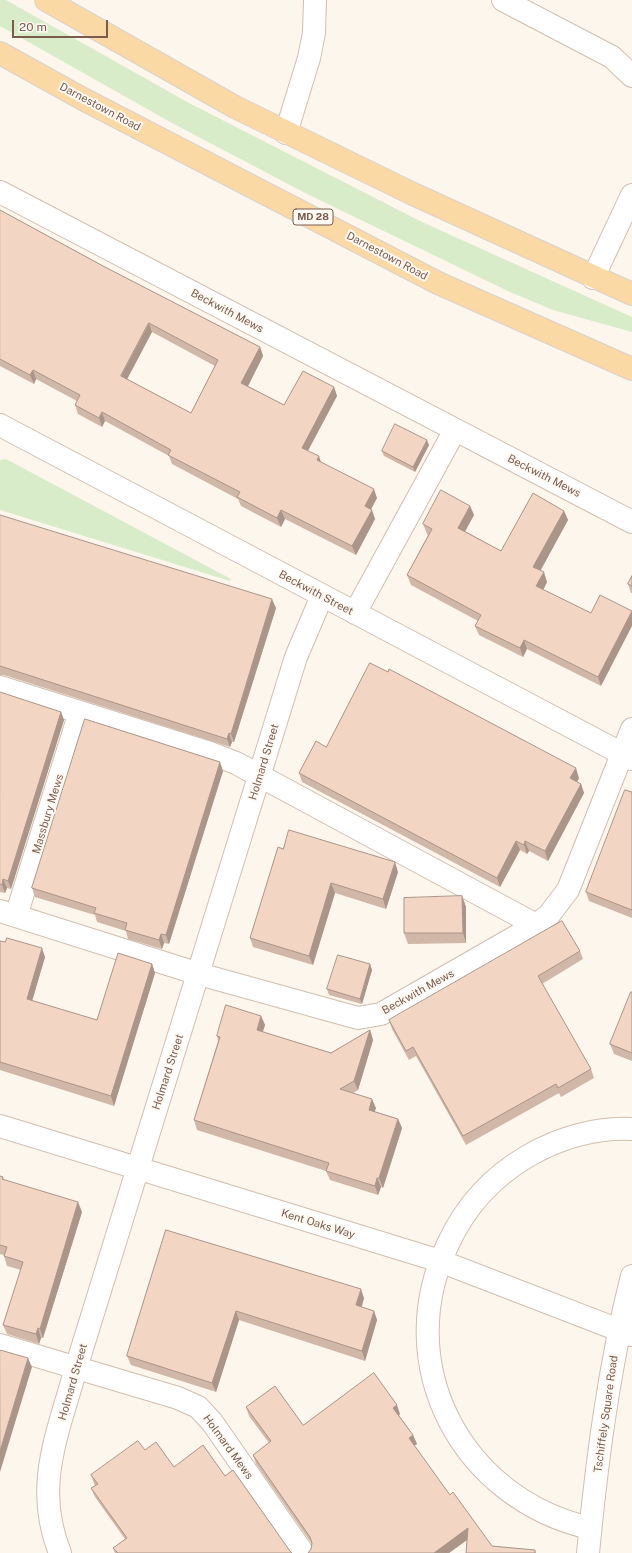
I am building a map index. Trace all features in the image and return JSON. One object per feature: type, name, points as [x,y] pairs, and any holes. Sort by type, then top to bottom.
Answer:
[{"type":"main road","points":[[46,0],[235,107],[286,133],[593,278],[632,294]]},
{"type":"main road","name":"Darnestown Road","points":[[0,53],[83,99],[438,283],[632,369]]},
{"type":"street","points":[[286,133],[309,58],[314,34],[314,0]]},
{"type":"street","points":[[503,0],[612,57],[632,76]]},
{"type":"street","name":"Beckwith Mews","points":[[0,192],[632,522]]},
{"type":"street","points":[[593,278],[632,195]]},
{"type":"street","name":"Beckwith Street","points":[[0,425],[627,756]]},
{"type":"street","points":[[355,613],[455,430]]},
{"type":"street","name":"Holmard Street","points":[[60,1553],[55,1539],[48,1506],[48,1478],[76,1368],[296,657],[322,596]]},
{"type":"street","points":[[0,687],[210,752],[236,762],[536,925]]},
{"type":"street","name":"Massbury Mews","points":[[80,712],[8,914],[199,974]]},
{"type":"street","name":"Beckwith Mews","points":[[199,974],[347,1016],[358,1018],[381,1014],[536,925],[550,915],[568,890],[627,756],[632,729]]},
{"type":"street","name":"Kent Oaks Way","points":[[0,1126],[440,1261],[625,1332]]},
{"type":"street","points":[[590,1528],[561,1519],[532,1507],[506,1490],[483,1469],[464,1445],[448,1419],[436,1390],[429,1360],[427,1329],[430,1298],[440,1261],[456,1226],[472,1203],[493,1182],[515,1164],[540,1149],[567,1138],[596,1131],[632,1129]]},
{"type":"street","name":"Tschiffely Square Road","points":[[588,1553],[609,1388],[625,1332],[632,1276]]},
{"type":"street","points":[[0,1345],[76,1368]]},
{"type":"street","name":"Holmard Mews","points":[[76,1368],[178,1398],[198,1407],[212,1422],[303,1553]]},
{"type":"green space","points":[[0,0],[6,0],[189,103],[422,222],[632,317],[632,332],[553,310],[510,292],[307,194],[172,123],[0,26]]},
{"type":"green space","points":[[6,459],[231,579],[230,581],[0,510],[0,460]]},
{"type":"building","points":[[0,210],[103,266],[260,347],[241,383],[284,405],[303,371],[334,387],[302,448],[319,456],[317,460],[374,489],[365,506],[372,510],[352,546],[281,510],[277,518],[237,497],[240,492],[168,455],[171,450],[102,412],[99,418],[75,405],[80,395],[33,370],[30,375],[0,359]],"holes":[[[149,323],[218,360],[191,413],[121,376]]]},
{"type":"building","points":[[395,424],[427,440],[413,467],[382,451]]},
{"type":"building","points":[[441,490],[470,506],[458,528],[501,551],[533,493],[564,511],[533,567],[544,572],[536,586],[591,613],[600,595],[632,611],[598,677],[524,640],[520,648],[475,626],[481,615],[407,575],[432,529],[423,524]]},
{"type":"building","points":[[0,515],[272,599],[231,734],[229,733],[227,739],[0,666]]},
{"type":"building","points":[[632,576],[632,586],[628,584]]},
{"type":"building","points":[[370,663],[388,672],[389,669],[576,768],[570,778],[581,784],[545,851],[525,841],[524,845],[516,841],[497,878],[299,773],[316,741],[326,747]]},
{"type":"building","points":[[0,692],[61,712],[8,881],[3,879],[2,885],[0,884]]},
{"type":"building","points":[[85,719],[220,762],[166,935],[161,934],[159,940],[125,930],[127,923],[94,913],[96,908],[32,888]]},
{"type":"building","points":[[625,790],[632,792],[632,910],[586,892]]},
{"type":"building","points":[[289,830],[395,862],[383,899],[331,883],[309,956],[250,938],[278,847],[283,849]]},
{"type":"building","points":[[462,896],[463,933],[404,933],[404,898]]},
{"type":"building","points":[[562,921],[580,951],[538,976],[591,1069],[558,1088],[556,1084],[463,1136],[413,1047],[406,1051],[389,1020]]},
{"type":"building","points":[[7,938],[42,948],[27,999],[97,1020],[118,953],[152,964],[111,1096],[0,1062],[0,941],[5,942]]},
{"type":"building","points":[[338,955],[370,964],[360,999],[327,989]]},
{"type":"building","points":[[632,992],[632,1053],[610,1044]]},
{"type":"building","points":[[226,1005],[261,1016],[257,1030],[331,1053],[370,1030],[354,1081],[340,1089],[372,1099],[369,1110],[398,1119],[375,1186],[326,1171],[329,1163],[194,1120],[220,1037],[217,1036]]},
{"type":"building","points":[[0,1176],[3,1177],[2,1179],[78,1202],[40,1329],[38,1328],[36,1334],[3,1325],[23,1262],[4,1256],[7,1247],[0,1245]]},
{"type":"building","points":[[166,1230],[361,1289],[356,1305],[374,1311],[362,1351],[236,1311],[212,1383],[127,1356]]},
{"type":"building","points":[[0,1350],[28,1358],[0,1451]]},
{"type":"building","points":[[374,1373],[397,1405],[393,1408],[413,1435],[409,1438],[450,1495],[453,1492],[492,1546],[535,1550],[535,1553],[466,1553],[468,1528],[434,1553],[308,1553],[311,1549],[312,1543],[310,1537],[253,1455],[271,1441],[246,1407],[275,1386],[303,1425]]},
{"type":"building","points":[[138,1441],[145,1450],[156,1442],[174,1467],[203,1445],[225,1476],[233,1470],[292,1553],[118,1553],[113,1548],[127,1538],[91,1488],[98,1484],[91,1475]]}]
